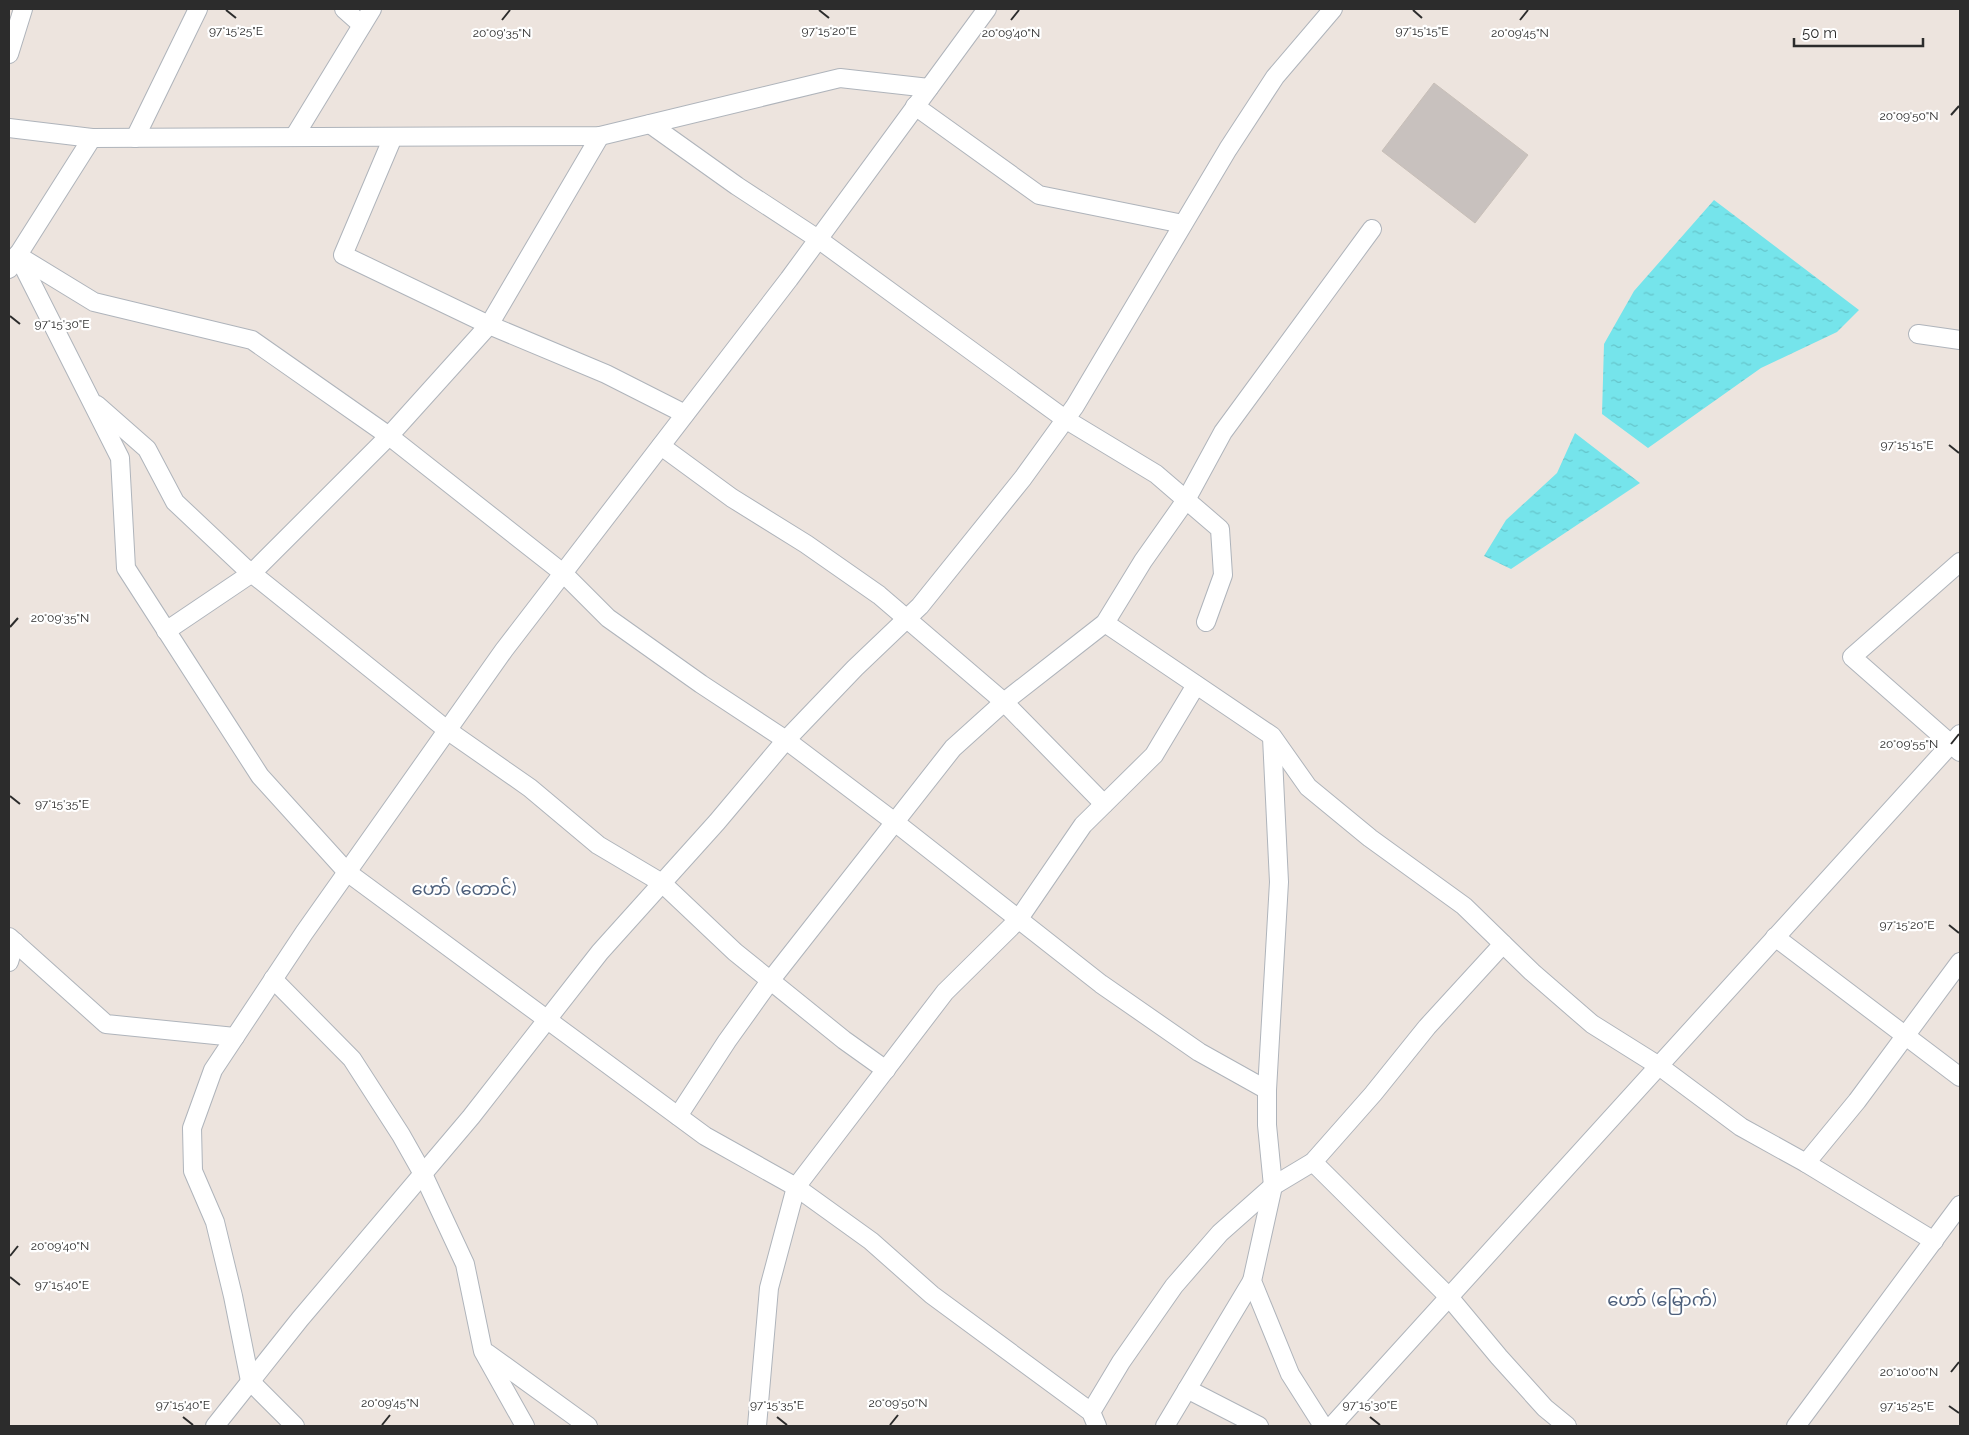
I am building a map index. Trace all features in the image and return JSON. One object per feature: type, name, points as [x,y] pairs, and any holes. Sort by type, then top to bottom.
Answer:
[{"type":"street","points":[[9,54],[23,9]]},
{"type":"street","points":[[344,9],[362,25]]},
{"type":"street","points":[[294,137],[372,9]]},
{"type":"street","points":[[295,1426],[250,1381],[234,1296],[215,1222],[193,1171],[192,1128],[213,1070],[347,872],[504,650],[818,239],[987,9]]},
{"type":"street","points":[[215,1426],[250,1381],[471,1117],[600,952],[717,822],[786,740],[855,668],[920,606],[1000,508],[1065,419],[1228,149],[1275,77],[1332,9]]},
{"type":"street","points":[[135,138],[191,11]]},
{"type":"street","points":[[9,128],[92,138],[600,136],[840,78],[929,88]]},
{"type":"street","points":[[915,106],[1039,195],[1183,224]]},
{"type":"street","points":[[650,124],[736,186],[818,239],[1065,419],[1156,474],[1220,529],[1223,575],[1206,622]]},
{"type":"street","points":[[393,136],[343,255],[490,325],[606,374],[685,414]]},
{"type":"street","points":[[166,631],[252,573],[389,436],[490,325],[600,136]]},
{"type":"street","points":[[12,258],[92,138]]},
{"type":"street","points":[[678,1116],[727,1041],[770,981],[953,748],[1004,702],[1105,623],[1143,562],[1186,500],[1223,432],[1372,229]]},
{"type":"street","points":[[12,258],[120,458],[126,568],[260,776],[347,872],[705,1136],[796,1187],[871,1241],[932,1295],[1094,1419],[1121,1362],[1174,1286],[1220,1233],[1273,1186],[1312,1162],[1372,1094],[1427,1027],[1503,944]]},
{"type":"street","points":[[12,258],[94,302],[252,340],[389,436],[563,573],[608,618],[701,684],[786,740],[896,823],[1100,984],[1199,1052],[1267,1090]]},
{"type":"street","points":[[1918,334],[1960,340]]},
{"type":"street","points":[[89,398],[147,449],[176,502],[252,573],[447,730],[530,788],[598,845],[662,883],[735,952],[844,1040],[886,1070]]},
{"type":"street","points":[[661,446],[732,498],[806,544],[879,594],[1004,702],[1104,804]]},
{"type":"street","points":[[1332,1426],[1775,937],[1957,743],[1852,657],[1960,562]]},
{"type":"street","points":[[1105,623],[1272,736],[1308,787],[1370,838],[1464,906],[1503,944],[1592,1024],[1659,1066],[1741,1127],[1806,1163],[1934,1241]]},
{"type":"street","points":[[757,1426],[769,1288],[796,1187],[945,992],[1018,920],[1083,825],[1154,755],[1196,685]]},
{"type":"street","points":[[1165,1426],[1252,1281],[1273,1186],[1267,1125],[1267,1090],[1279,882],[1272,736]]},
{"type":"street","points":[[1775,937],[1960,1077]]},
{"type":"street","points":[[12,939],[106,1024],[235,1037]]},
{"type":"street","points":[[9,962],[12,939]]},
{"type":"street","points":[[1806,1163],[1906,1037],[1960,962]]},
{"type":"street","points":[[273,979],[352,1058],[401,1135],[423,1174],[465,1264],[483,1351],[525,1426]]},
{"type":"street","points":[[1312,1162],[1449,1297],[1545,1408],[1566,1426]]},
{"type":"street","points":[[1796,1426],[1960,1205]]},
{"type":"street","points":[[1252,1281],[1290,1374],[1323,1426]]},
{"type":"street","points":[[483,1351],[588,1426]]},
{"type":"street","points":[[1187,1390],[1259,1426]]},
{"type":"water","points":[[1714,200],[1859,310],[1837,332],[1761,368],[1648,448],[1602,414],[1604,344],[1634,291]]},
{"type":"water","points":[[1575,433],[1640,483],[1511,569],[1484,556],[1506,520],[1557,473]]},
{"type":"building","points":[[1434,83],[1528,155],[1475,223],[1382,151]]},
{"type":"district","name":"ဟော် (တောင်)","points":[[464,889]]},
{"type":"district","name":"ဟော် (မြောက်)","points":[[1662,1300]]}]
